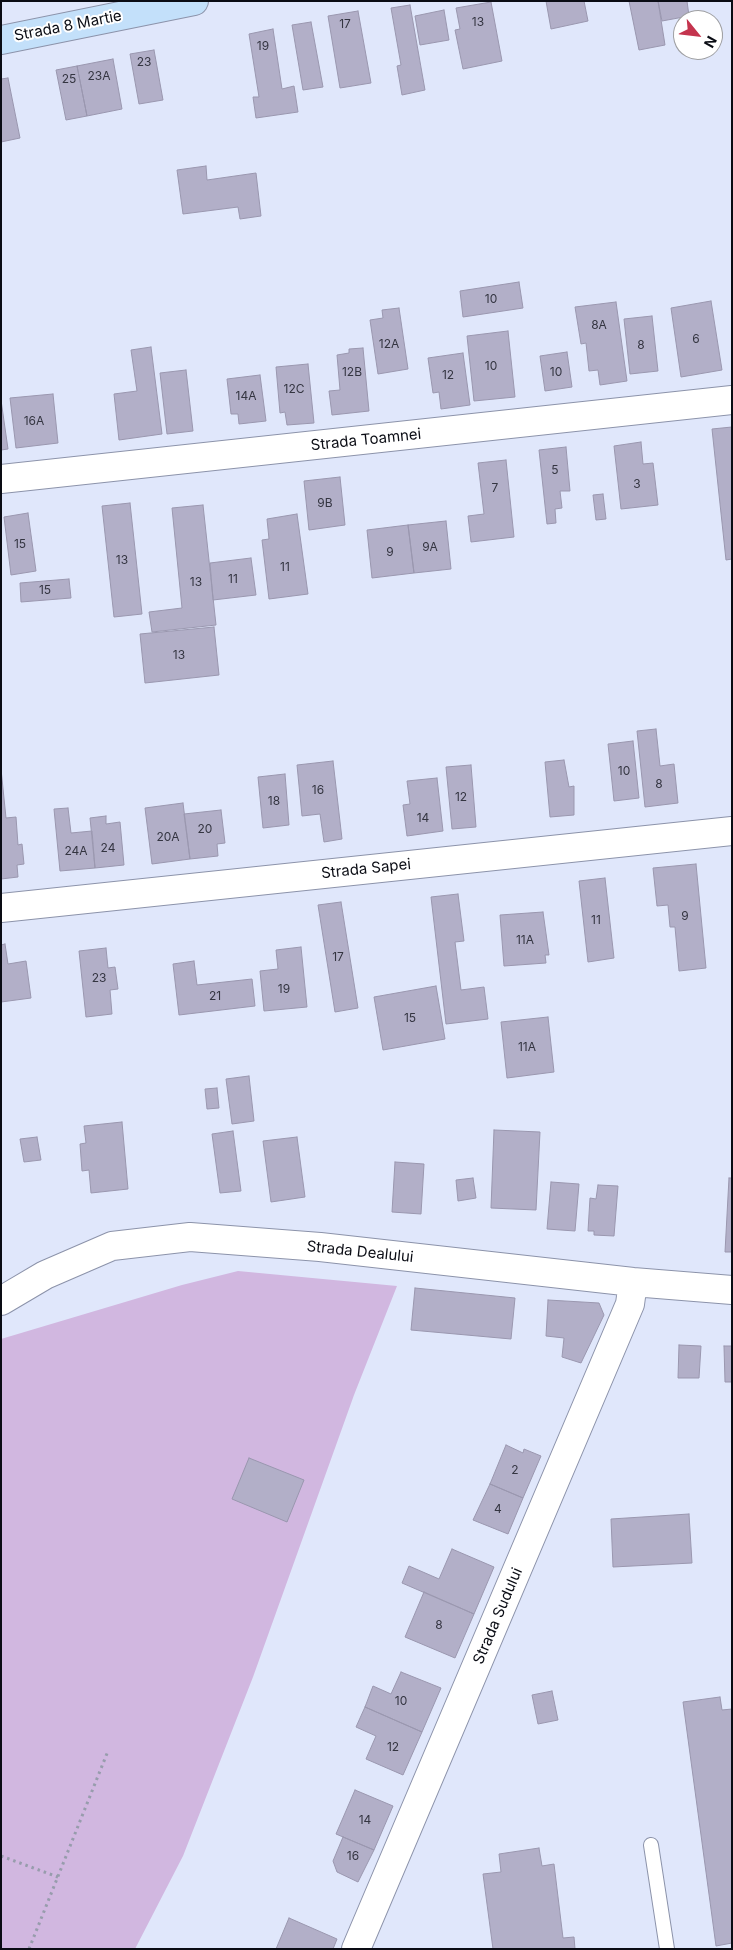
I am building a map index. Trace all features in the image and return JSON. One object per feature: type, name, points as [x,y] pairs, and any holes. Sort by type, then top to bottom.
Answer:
[{"type":"street","name":"Strada 8 Martie","points":[[1,40],[194,1]]},
{"type":"street","name":"Strada Toamnei","points":[[1,480],[732,400]]},
{"type":"street","name":"Strada Sapei","points":[[1,908],[732,831]]},
{"type":"street","name":"Strada Dealului","points":[[1,1301],[45,1275],[112,1246],[190,1237],[320,1247],[634,1282],[732,1290]]},
{"type":"street","name":"Strada Sudului","points":[[356,1949],[630,1304],[634,1282]]},
{"type":"lane","points":[[651,1844],[667,1949]]},
{"type":"path","points":[[29,1949],[108,1751]]},
{"type":"path","points":[[1,1856],[58,1877]]},
{"type":"shaded area","points":[[238,1271],[397,1286],[354,1395],[253,1677],[183,1856],[135,1949],[1,1949],[1,1339],[182,1285]]},
{"type":"building","points":[[546,1],[584,1],[588,21],[551,29]]},
{"type":"building","points":[[629,1],[658,1],[665,45],[639,50]]},
{"type":"building","points":[[658,1],[687,1],[688,10],[673,10],[673,19],[662,21]]},
{"type":"building","points":[[491,2],[502,61],[463,69],[455,30],[460,29],[456,8]]},
{"type":"building","points":[[410,5],[425,90],[402,95],[397,66],[401,65],[391,8]]},
{"type":"building","points":[[444,10],[449,40],[420,45],[415,16]]},
{"type":"building","points":[[358,11],[371,83],[340,88],[328,16]]},
{"type":"building","points":[[311,22],[323,87],[303,90],[292,25]]},
{"type":"building","points":[[273,29],[282,89],[294,86],[298,112],[256,118],[253,97],[259,97],[249,34]]},
{"type":"building","points":[[154,50],[163,100],[139,104],[130,54]]},
{"type":"building","points":[[113,59],[122,109],[87,116],[77,66]]},
{"type":"building","points":[[77,66],[87,116],[66,120],[56,70]]},
{"type":"building","points":[[8,78],[20,138],[1,142],[1,79]]},
{"type":"building","points":[[206,166],[207,180],[256,173],[261,216],[240,219],[238,207],[183,214],[177,170]]},
{"type":"building","points":[[519,282],[523,308],[463,317],[460,291]]},
{"type":"building","points":[[711,301],[722,370],[681,377],[671,308]]},
{"type":"building","points":[[616,302],[627,381],[600,385],[598,370],[589,371],[586,343],[581,344],[575,307]]},
{"type":"building","points":[[399,308],[408,369],[378,374],[370,320],[383,318],[382,310]]},
{"type":"building","points":[[652,316],[658,371],[630,374],[624,319]]},
{"type":"building","points":[[508,331],[515,397],[474,401],[467,336]]},
{"type":"building","points":[[151,347],[162,434],[119,440],[114,394],[137,391],[131,350]]},
{"type":"building","points":[[363,348],[369,411],[332,415],[329,391],[340,390],[337,355],[349,353],[349,349]]},
{"type":"building","points":[[567,352],[572,387],[545,391],[540,356]]},
{"type":"building","points":[[463,353],[470,405],[441,409],[439,392],[433,393],[428,358]]},
{"type":"building","points":[[308,364],[314,423],[287,425],[285,412],[280,413],[276,367]]},
{"type":"building","points":[[186,370],[193,431],[167,434],[160,373]]},
{"type":"building","points":[[260,375],[266,421],[239,424],[238,414],[231,414],[227,379]]},
{"type":"building","points":[[53,394],[58,443],[16,448],[10,398]]},
{"type":"building","points":[[1,400],[8,449],[1,450]]},
{"type":"building","points":[[732,427],[732,559],[726,560],[712,429]]},
{"type":"building","points":[[641,442],[643,464],[653,463],[658,505],[621,509],[614,446]]},
{"type":"building","points":[[566,447],[570,491],[560,491],[562,508],[555,509],[556,523],[547,524],[539,450]]},
{"type":"building","points":[[506,460],[514,537],[471,542],[468,516],[484,514],[478,463]]},
{"type":"building","points":[[340,477],[345,525],[309,530],[304,481]]},
{"type":"building","points":[[603,494],[606,519],[596,520],[593,495]]},
{"type":"building","points":[[130,503],[142,614],[114,617],[102,506]]},
{"type":"building","points":[[203,505],[216,625],[152,632],[149,612],[182,608],[172,508]]},
{"type":"building","points":[[28,513],[36,571],[11,575],[4,517]]},
{"type":"building","points":[[297,514],[308,594],[269,599],[262,540],[269,539],[267,519]]},
{"type":"building","points":[[446,521],[451,569],[414,573],[408,525]]},
{"type":"building","points":[[408,525],[414,573],[372,578],[367,530]]},
{"type":"building","points":[[251,558],[256,595],[213,600],[210,563]]},
{"type":"building","points":[[69,579],[71,598],[21,602],[20,583]]},
{"type":"building","points":[[214,627],[219,675],[145,683],[140,634]]},
{"type":"building","points":[[656,729],[660,766],[674,764],[678,803],[645,807],[637,731]]},
{"type":"building","points":[[633,741],[639,798],[614,801],[608,744]]},
{"type":"building","points":[[564,760],[569,787],[574,786],[574,815],[550,817],[545,762]]},
{"type":"building","points":[[333,761],[342,839],[324,842],[320,814],[302,816],[297,765]]},
{"type":"building","points":[[471,765],[476,827],[452,829],[446,767]]},
{"type":"building","points":[[1,769],[6,818],[16,817],[18,845],[22,844],[24,864],[17,865],[18,877],[1,879]]},
{"type":"building","points":[[285,774],[289,825],[263,828],[258,777]]},
{"type":"building","points":[[437,778],[443,831],[407,836],[403,805],[410,804],[407,781]]},
{"type":"building","points":[[183,803],[190,859],[152,864],[145,808]]},
{"type":"building","points":[[68,808],[71,833],[92,831],[95,868],[60,871],[54,809]]},
{"type":"building","points":[[221,810],[225,843],[217,844],[218,856],[190,859],[184,814]]},
{"type":"building","points":[[106,816],[106,824],[120,822],[124,865],[95,868],[90,818]]},
{"type":"building","points":[[696,864],[706,968],[679,971],[675,927],[670,927],[668,905],[657,906],[653,868]]},
{"type":"building","points":[[605,878],[614,958],[588,962],[579,881]]},
{"type":"building","points":[[458,894],[464,941],[455,942],[461,990],[484,987],[488,1019],[446,1024],[431,897]]},
{"type":"building","points":[[341,902],[358,1008],[335,1012],[318,905]]},
{"type":"building","points":[[543,912],[549,955],[545,955],[546,963],[504,966],[500,915]]},
{"type":"building","points":[[5,944],[8,964],[26,961],[31,998],[1,1002],[1,945]]},
{"type":"building","points":[[301,947],[307,1007],[264,1011],[260,971],[278,969],[276,950]]},
{"type":"building","points":[[106,948],[108,968],[115,967],[118,989],[110,990],[112,1014],[86,1017],[79,951]]},
{"type":"building","points":[[194,961],[197,985],[252,979],[255,1006],[179,1015],[173,964]]},
{"type":"building","points":[[436,986],[445,1039],[383,1050],[374,997]]},
{"type":"building","points":[[548,1017],[554,1072],[507,1078],[501,1022]]},
{"type":"building","points":[[249,1076],[254,1121],[232,1124],[226,1079]]},
{"type":"building","points":[[217,1088],[219,1108],[207,1109],[205,1089]]},
{"type":"building","points":[[122,1122],[128,1189],[91,1193],[89,1170],[82,1171],[80,1144],[86,1143],[84,1126]]},
{"type":"building","points":[[494,1130],[540,1132],[536,1210],[491,1208]]},
{"type":"building","points":[[233,1131],[241,1191],[220,1193],[212,1134]]},
{"type":"building","points":[[37,1137],[41,1160],[24,1162],[20,1139]]},
{"type":"building","points":[[297,1137],[305,1197],[271,1202],[263,1141]]},
{"type":"building","points":[[395,1162],[424,1164],[421,1214],[392,1212]]},
{"type":"building","points":[[473,1178],[476,1198],[458,1201],[456,1180]]},
{"type":"building","points":[[729,1178],[732,1178],[732,1252],[725,1252]]},
{"type":"building","points":[[551,1182],[579,1184],[575,1231],[547,1229]]},
{"type":"building","points":[[598,1185],[618,1186],[614,1236],[594,1235],[594,1231],[588,1231],[590,1198],[596,1199]]},
{"type":"building","points":[[415,1288],[515,1298],[511,1339],[411,1330]]},
{"type":"building","points":[[548,1300],[599,1303],[604,1315],[581,1363],[562,1357],[564,1338],[546,1336]]},
{"type":"building","points":[[679,1345],[701,1346],[699,1378],[678,1378]]},
{"type":"building","points":[[724,1346],[732,1346],[732,1382],[725,1382]]},
{"type":"building","points":[[506,1445],[523,1453],[524,1449],[541,1456],[523,1498],[490,1484]]},
{"type":"building","points":[[249,1458],[304,1480],[287,1522],[232,1499]]},
{"type":"building","points":[[490,1484],[523,1498],[508,1534],[473,1520]]},
{"type":"building","points":[[689,1514],[692,1563],[613,1567],[611,1519]]},
{"type":"building","points":[[452,1549],[494,1567],[474,1614],[402,1583],[409,1566],[439,1579]]},
{"type":"building","points":[[424,1592],[474,1614],[455,1658],[405,1637]]},
{"type":"building","points":[[401,1672],[441,1688],[422,1732],[365,1707],[373,1686],[391,1694]]},
{"type":"building","points":[[552,1691],[558,1720],[538,1724],[532,1695]]},
{"type":"building","points":[[720,1697],[722,1710],[732,1709],[732,1943],[716,1946],[683,1702]]},
{"type":"building","points":[[365,1707],[422,1732],[403,1775],[366,1759],[376,1736],[356,1727]]},
{"type":"building","points":[[355,1790],[393,1806],[374,1850],[336,1834]]},
{"type":"building","points":[[343,1837],[374,1850],[358,1882],[337,1872],[333,1861]]},
{"type":"building","points":[[539,1848],[542,1866],[554,1864],[563,1938],[574,1937],[575,1949],[493,1949],[483,1874],[501,1872],[499,1854]]},
{"type":"building","points":[[289,1918],[337,1939],[333,1949],[276,1949]]}]
